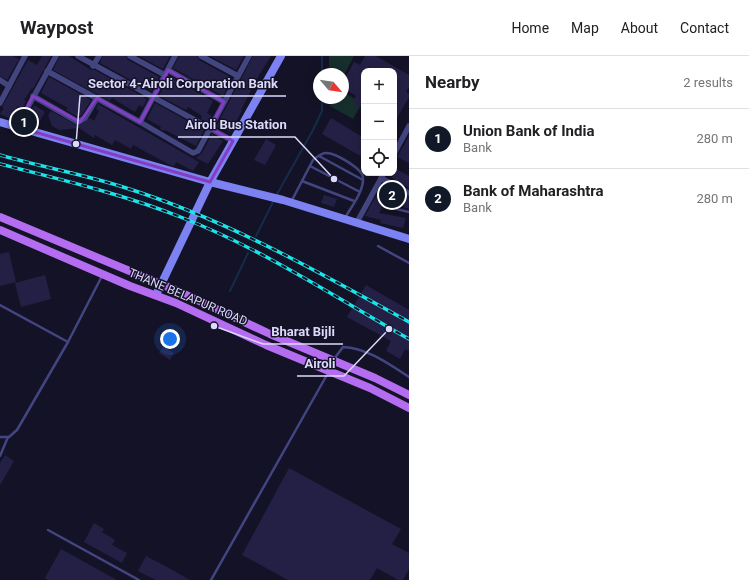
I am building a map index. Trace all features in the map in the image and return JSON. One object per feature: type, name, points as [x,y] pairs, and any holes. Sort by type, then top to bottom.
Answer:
[{"type":"main road","points":[[156,295],[210,182],[281,56]]},
{"type":"main road","points":[[0,122],[210,182],[267,195],[409,238]]},
{"type":"main road","name":"THANE BELAPUR ROAD","points":[[0,217],[161,284],[270,334],[334,360],[409,395]]},
{"type":"main road","name":"THANE BELAPUR ROAD","points":[[0,230],[130,286],[156,295],[370,388],[409,408]]},
{"type":"street","points":[[0,103],[25,56]]},
{"type":"street","points":[[17,127],[56,56]]},
{"type":"street","points":[[78,56],[232,141]]},
{"type":"street","points":[[94,66],[99,56]]},
{"type":"street","points":[[130,56],[224,102]]},
{"type":"street","points":[[140,122],[175,56]]},
{"type":"street","points":[[201,56],[238,76]]},
{"type":"street","points":[[47,71],[193,153],[198,151],[250,56]]},
{"type":"street","points":[[0,80],[9,86]]},
{"type":"street","points":[[33,96],[78,122],[85,118],[97,98]]},
{"type":"street","points":[[397,148],[409,126]]},
{"type":"street","points":[[356,222],[382,176],[409,193]]},
{"type":"lane","points":[[291,202],[310,166],[318,155],[325,153],[332,154],[361,171],[363,180],[360,192],[345,218]]},
{"type":"lane","points":[[318,155],[363,180]]},
{"type":"lane","points":[[310,166],[360,192]]},
{"type":"lane","points":[[302,181],[354,201]]},
{"type":"lane","points":[[392,208],[409,212]]},
{"type":"lane","points":[[378,246],[409,263]]},
{"type":"lane","points":[[0,456],[9,437],[18,430],[68,342],[103,274]]},
{"type":"lane","points":[[0,305],[68,342]]},
{"type":"lane","points":[[334,360],[343,347],[355,348],[381,359],[409,377]]},
{"type":"lane","points":[[211,580],[329,371]]},
{"type":"lane","points":[[0,437],[9,437]]},
{"type":"lane","points":[[48,530],[139,580]]},
{"type":"highlighted area","points":[[168,70],[224,102],[210,128],[233,141],[210,182],[17,127],[33,96],[80,122],[97,98],[140,122]]},
{"type":"green space","points":[[329,56],[354,56],[348,68],[329,68]]},
{"type":"green space","points":[[349,95],[361,102],[353,119],[330,106],[330,104],[349,104]]},
{"type":"building","points":[[0,56],[13,56],[19,59],[7,80],[0,76]]},
{"type":"building","points":[[42,56],[51,56],[33,89],[32,88],[24,100],[26,101],[22,109],[18,106],[11,119],[0,114],[4,108],[2,107],[28,60],[37,65]]},
{"type":"building","points":[[60,56],[69,56],[91,70],[95,70],[147,99],[143,107],[139,105],[135,112],[112,98],[110,101],[53,70]]},
{"type":"building","points":[[103,56],[126,56],[128,60],[159,77],[151,91],[100,63]]},
{"type":"building","points":[[139,56],[170,56],[163,69]]},
{"type":"building","points":[[179,56],[197,56],[199,60],[232,78],[223,96],[173,68]]},
{"type":"building","points":[[210,56],[244,56],[236,70]]},
{"type":"building","points":[[253,56],[271,56],[259,75],[230,132],[220,126],[219,128],[216,127]]},
{"type":"building","points":[[365,56],[376,56],[397,68],[361,68],[361,106],[352,102],[356,96],[349,92],[349,71],[354,62],[360,65]]},
{"type":"building","points":[[397,68],[409,75],[409,87],[406,92],[409,94],[409,97],[397,118]]},
{"type":"building","points":[[169,76],[213,101],[207,113],[212,116],[208,123],[201,119],[202,116],[188,107],[186,110],[159,96]]},
{"type":"building","points":[[49,77],[91,100],[82,115],[78,117],[66,110],[68,108],[41,93]]},
{"type":"building","points":[[155,103],[204,130],[196,146],[165,130],[160,129],[161,127],[147,119]]},
{"type":"building","points":[[98,104],[199,162],[193,171],[176,162],[174,166],[170,165],[133,145],[131,149],[115,140],[112,145],[95,135],[94,138],[79,128],[60,130],[52,126],[48,115],[51,111],[78,126],[90,118],[94,121],[99,111],[96,109]]},
{"type":"building","points":[[34,105],[45,112],[37,126],[26,119]]},
{"type":"building","points":[[331,118],[361,136],[361,156],[322,134]]},
{"type":"building","points":[[212,134],[223,141],[208,164],[196,158],[202,153]]},
{"type":"building","points":[[409,136],[409,163],[397,157]]},
{"type":"building","points":[[266,139],[276,145],[265,165],[254,160]]},
{"type":"building","points":[[397,170],[409,176],[409,188],[392,178],[393,176],[397,176]]},
{"type":"building","points":[[380,189],[387,193],[389,190],[397,194],[399,192],[409,197],[409,209],[402,206],[401,207],[387,199],[379,213],[406,218],[403,228],[380,223],[381,220],[365,216]]},
{"type":"building","points":[[324,195],[337,199],[334,207],[321,203]]},
{"type":"building","points":[[9,252],[16,282],[0,286],[0,254]]},
{"type":"building","points":[[45,275],[51,299],[21,307],[15,283]]},
{"type":"building","points":[[366,285],[409,310],[409,351],[405,349],[400,359],[386,351],[391,341],[347,317]]},
{"type":"building","points":[[163,347],[174,353],[170,360],[159,353]]},
{"type":"building","points":[[5,455],[14,461],[0,485],[0,463]]},
{"type":"building","points":[[289,468],[401,529],[392,544],[409,553],[409,569],[403,580],[398,580],[377,568],[370,580],[288,580],[242,555]]},
{"type":"building","points":[[94,523],[104,529],[102,532],[115,540],[112,545],[127,553],[122,563],[84,542]]},
{"type":"building","points":[[61,549],[117,580],[48,580],[45,578]]},
{"type":"building","points":[[146,556],[190,580],[156,580],[138,571]]},
{"type":"waterway","points":[[322,56],[322,68]]},
{"type":"waterway","points":[[276,196],[313,130],[322,111],[322,104]]},
{"type":"waterway","points":[[256,236],[274,200]]},
{"type":"waterway","points":[[230,291],[248,253]]},
{"type":"railway","points":[[0,155],[108,182],[197,214],[269,247],[409,322]]},
{"type":"railway","points":[[0,164],[92,188],[138,202],[160,209],[212,230],[298,274],[409,339]]},
{"type":"place","name":"Union Bank of India","points":[[24,122]]},
{"type":"place","name":"Sector 4-Airoli Corporation Bank","points":[[76,144]]},
{"type":"place","name":"Airoli Bus Station","points":[[334,179]]},
{"type":"place","name":"Bank of Maharashtra","points":[[392,195]]},
{"type":"place","name":"Bharat Bijli","points":[[214,326]]},
{"type":"place","name":"Airoli","points":[[389,329]]}]
